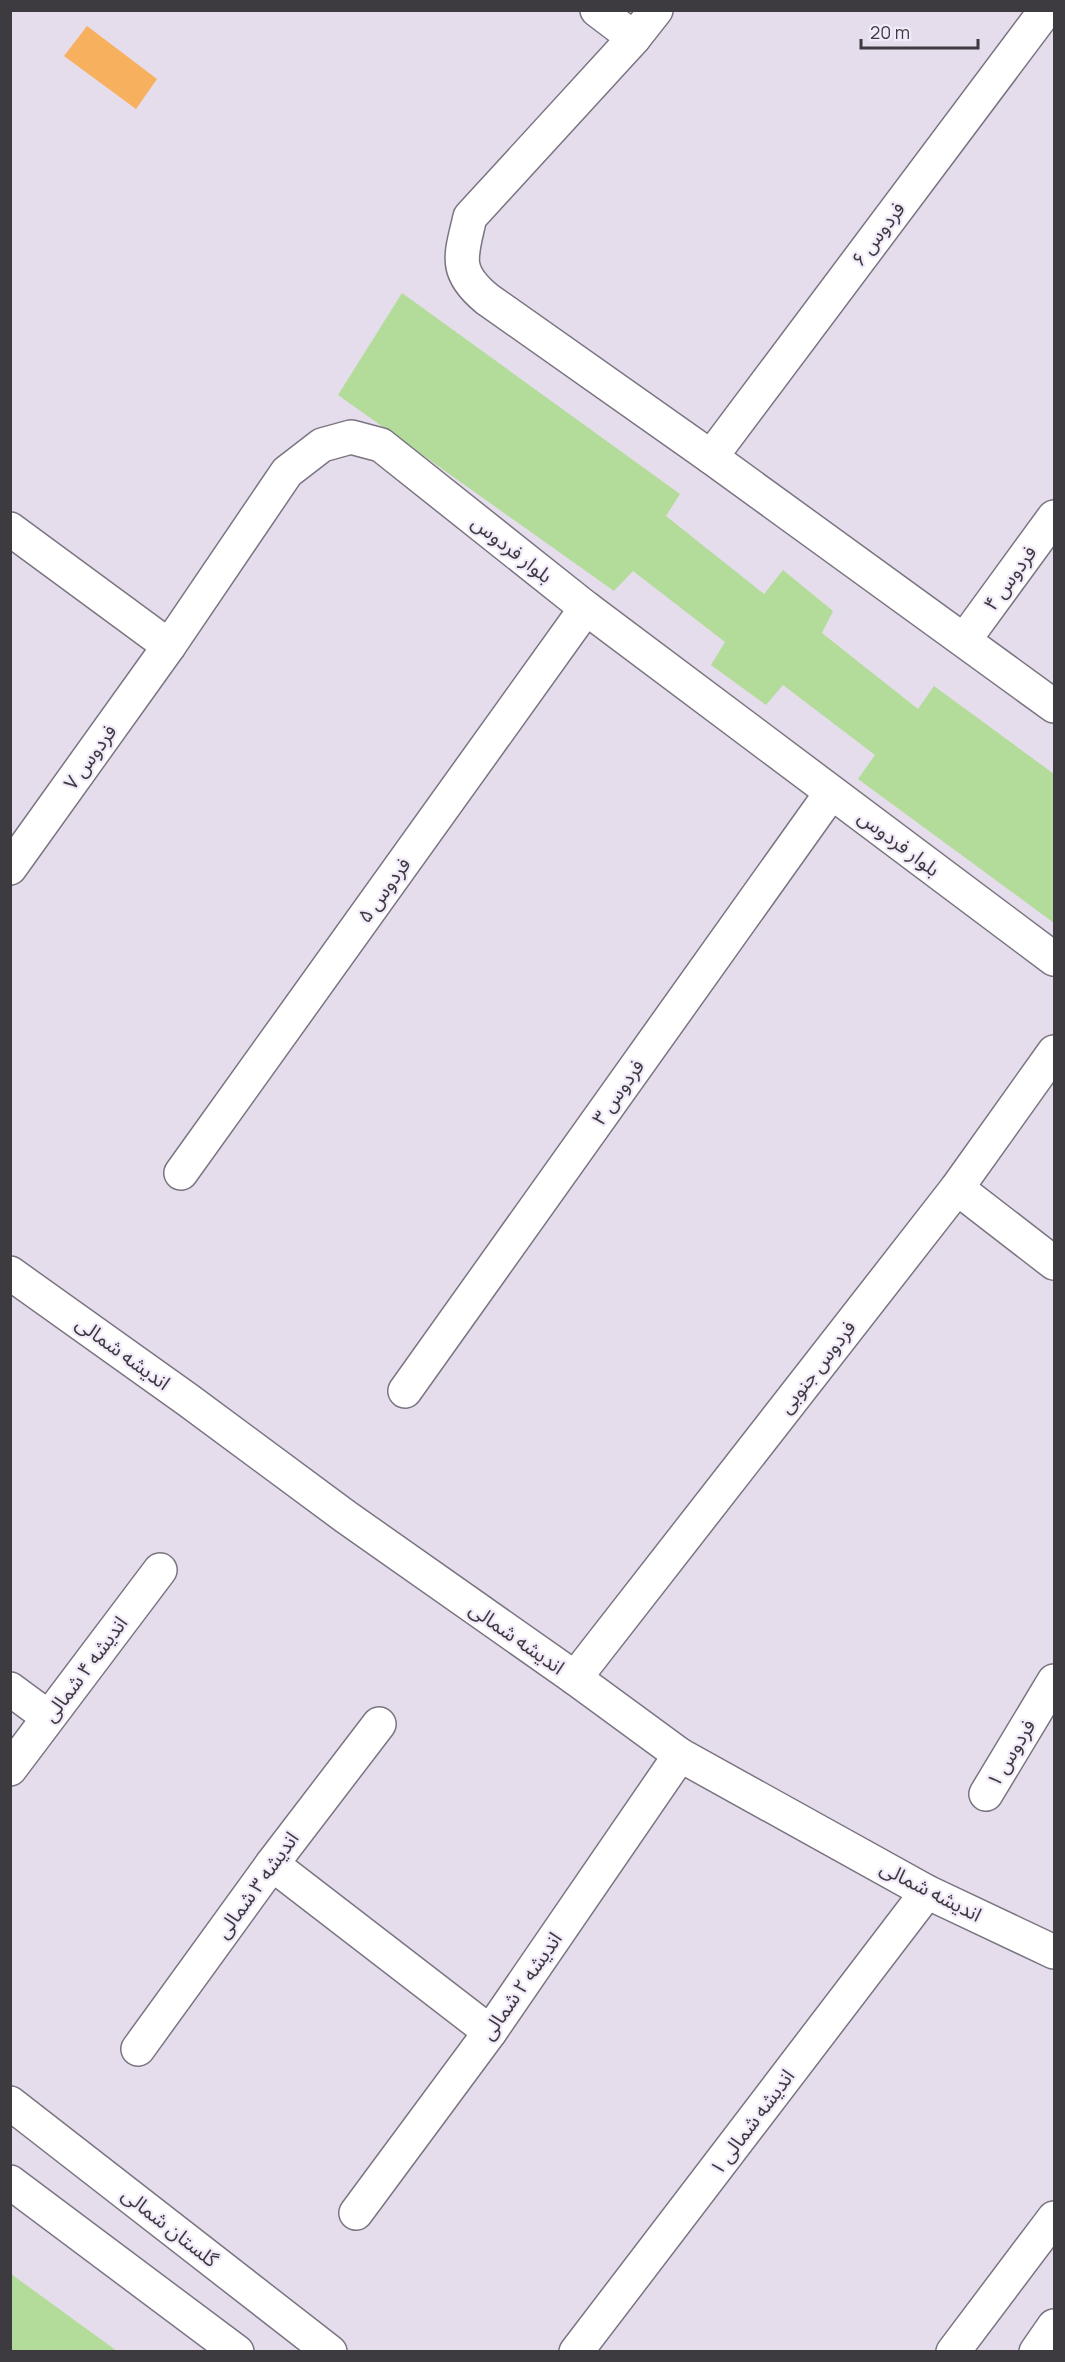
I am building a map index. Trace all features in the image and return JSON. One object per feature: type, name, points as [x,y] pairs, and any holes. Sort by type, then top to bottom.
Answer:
[{"type":"street","points":[[597,10],[634,38]]},
{"type":"street","points":[[656,10],[634,38],[470,217],[462,252],[462,266],[470,285],[965,639],[1054,706]]},
{"type":"street","name":"فردوس ۶","points":[[711,457],[1046,10]]},
{"type":"street","name":"بلوار فردوس","points":[[169,646],[287,472],[322,445],[351,437],[381,445],[586,608],[1054,959]]},
{"type":"street","name":"فردوس ۴","points":[[965,639],[1054,517]]},
{"type":"street","points":[[10,529],[169,646]]},
{"type":"street","name":"فردوس ۵","points":[[181,1173],[586,608]]},
{"type":"street","name":"فردوس ۷","points":[[10,868],[169,646]]},
{"type":"street","name":"فردوس ۳","points":[[405,1391],[831,793]]},
{"type":"street","name":"فردوس جنوبی","points":[[575,1678],[957,1188],[1054,1052]]},
{"type":"street","points":[[957,1188],[1054,1263]]},
{"type":"street","name":"اندیشه شمالی","points":[[11,1276],[188,1400],[346,1517],[680,1755],[927,1892],[1054,1952]]},
{"type":"street","name":"اندیشه ۴ شمالی","points":[[10,1769],[160,1570]]},
{"type":"street","name":"فردوس ۱","points":[[986,1794],[1054,1681]]},
{"type":"street","points":[[10,1689],[48,1717]]},
{"type":"street","name":"اندیشه ۳ شمالی","points":[[138,2049],[272,1864],[379,1724]]},
{"type":"street","name":"اندیشه ۲ شمالی","points":[[356,2212],[490,2032],[680,1755]]},
{"type":"street","points":[[272,1864],[490,2032]]},
{"type":"street","name":"اندیشه شمالی ۱","points":[[576,2352],[927,1892]]},
{"type":"street","name":"گلستان شمالی","points":[[10,2103],[330,2352]]},
{"type":"street","points":[[10,2182],[237,2352]]},
{"type":"street","points":[[953,2352],[1054,2218]]},
{"type":"street","points":[[1036,2352],[1054,2326]]},
{"type":"green space","points":[[402,293],[680,494],[666,516],[764,594],[783,570],[833,611],[822,633],[918,709],[934,686],[1054,774],[1054,923],[858,779],[875,755],[783,685],[766,705],[711,665],[725,642],[633,571],[614,591],[338,395]]},
{"type":"green space","points":[[11,2274],[117,2351],[11,2351]]},
{"type":"building","points":[[87,26],[157,79],[136,109],[64,56]]}]
